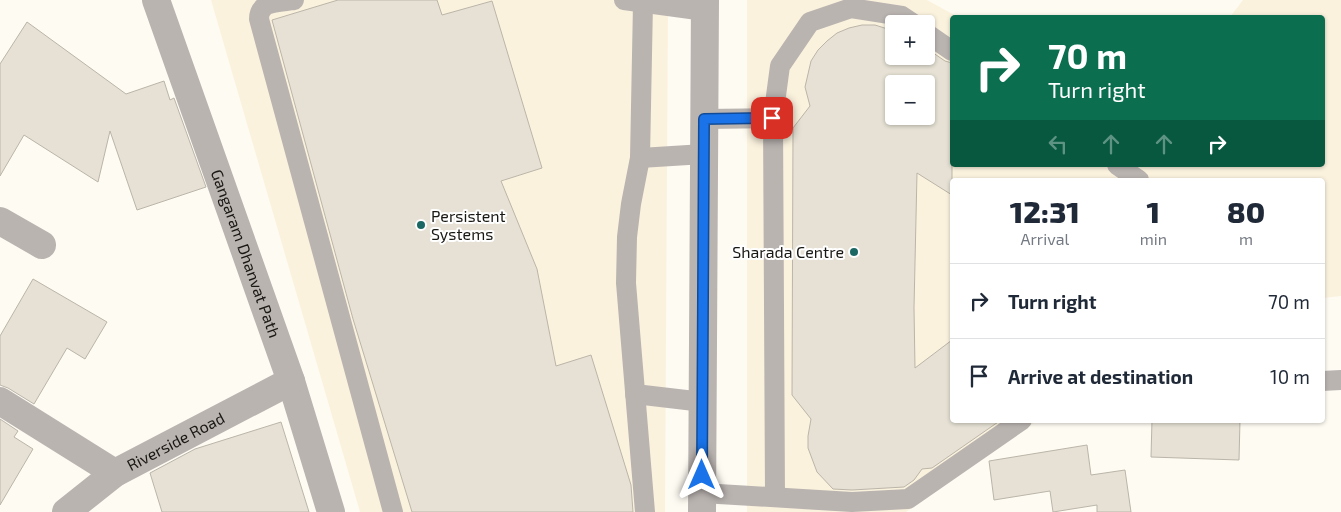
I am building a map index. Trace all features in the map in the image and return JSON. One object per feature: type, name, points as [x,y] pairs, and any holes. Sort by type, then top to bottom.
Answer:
[{"type":"street","name":"Gangaram Dhanvat Path","points":[[155,1],[291,380],[331,512]]},
{"type":"street","points":[[702,503],[704,5]]},
{"type":"street","points":[[0,221],[42,245]]},
{"type":"street","name":"Riverside Road","points":[[66,512],[115,472],[291,380]]},
{"type":"street","points":[[0,401],[115,472]]},
{"type":"lane","points":[[294,0],[262,8],[259,19],[394,512]]},
{"type":"lane","points":[[645,512],[626,283],[627,237],[640,158],[634,1],[704,5]]},
{"type":"lane","points":[[775,497],[772,118],[780,66],[810,22],[851,8],[896,15]]},
{"type":"lane","points":[[935,39],[950,50]]},
{"type":"lane","points":[[704,119],[772,118]]},
{"type":"lane","points":[[640,158],[704,154]]},
{"type":"lane","points":[[1120,167],[1136,178]]},
{"type":"lane","points":[[1325,381],[1341,380]]},
{"type":"lane","points":[[635,394],[703,402]]},
{"type":"lane","points":[[702,503],[775,497],[852,502],[908,499],[1018,423]]},
{"type":"shaded area","points":[[211,0],[668,0],[665,512],[360,512]]},
{"type":"shaded area","points":[[747,0],[927,0],[954,15],[950,15],[950,167],[1325,167],[1325,15],[1232,15],[1243,0],[1341,0],[1341,296],[1325,298],[1325,178],[950,178],[950,423],[1034,423],[906,512],[747,512]]},
{"type":"building","name":"Persistent Systems","points":[[338,0],[437,0],[442,15],[492,1],[542,168],[501,181],[537,269],[556,366],[591,355],[631,485],[633,512],[412,512],[353,319],[272,20]]},
{"type":"building","points":[[27,22],[126,94],[164,81],[170,100],[174,98],[206,187],[137,210],[110,131],[98,182],[24,135],[0,176],[0,64]]},
{"type":"building","name":"Sharada Centre","points":[[875,25],[885,28],[885,65],[935,65],[935,54],[950,62],[950,167],[952,167],[952,178],[950,178],[950,194],[917,173],[914,308],[915,368],[950,342],[950,423],[997,423],[932,468],[922,469],[914,480],[904,487],[852,490],[833,489],[817,472],[808,448],[811,419],[792,395],[793,128],[810,106],[805,87],[811,61],[827,41],[837,33],[849,28]]},
{"type":"building","points":[[33,279],[107,322],[85,359],[67,348],[34,404],[0,385],[0,336]]},
{"type":"building","points":[[0,419],[18,431],[14,437],[33,449],[0,505]]},
{"type":"building","points":[[281,422],[309,512],[162,512],[150,473],[195,449]]},
{"type":"building","points":[[1152,423],[1240,423],[1239,460],[1151,457]]},
{"type":"building","points":[[1087,445],[1091,475],[1125,470],[1131,512],[1097,512],[1097,505],[1053,512],[1050,491],[994,500],[989,461]]},
{"type":"place","name":"Persistent Systems","points":[[421,225]]},
{"type":"place","name":"Sharada Centre","points":[[854,252]]},
{"type":"route","points":[[702,475],[704,119],[772,118]]}]
